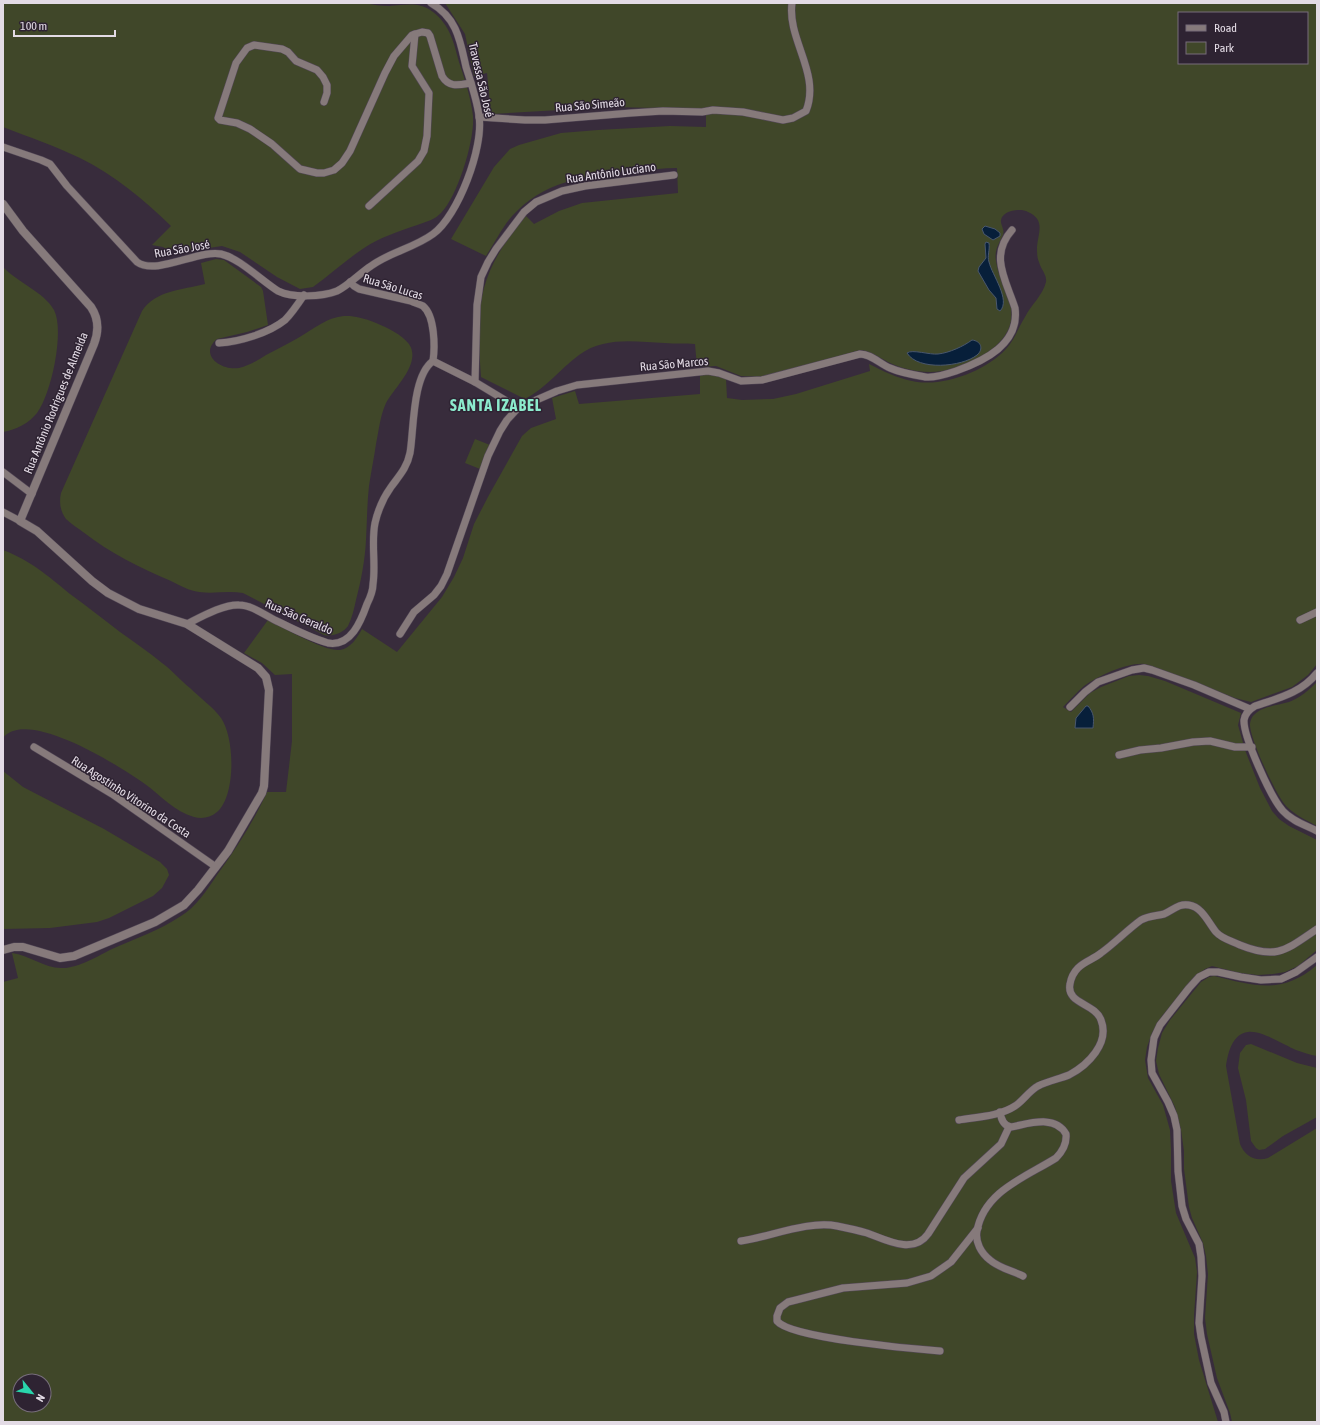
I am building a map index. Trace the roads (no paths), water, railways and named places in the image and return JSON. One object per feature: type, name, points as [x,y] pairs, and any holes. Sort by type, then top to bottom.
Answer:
[{"type":"street","name":"Travessa São José","points":[[350,282],[386,256],[424,240],[438,230],[444,224],[456,204],[472,166],[478,142],[479,117],[460,37],[453,23],[439,8],[431,3]]},
{"type":"street","name":"Rua São Simeão","points":[[479,117],[525,120],[664,111],[702,112],[713,110],[730,111],[782,120],[793,118],[806,111],[809,101],[810,84],[808,70],[794,34],[792,3]]},
{"type":"street","points":[[324,102],[327,85],[317,70],[295,60],[288,52],[282,49],[254,45],[247,48],[236,63],[218,118],[220,120],[236,123],[252,130],[275,147],[300,169],[324,172],[334,170],[342,163],[350,151],[390,62],[409,37],[422,32],[428,33],[445,81],[456,85],[470,83]]},
{"type":"street","points":[[369,206],[418,161],[424,151],[427,136],[429,93],[412,66],[415,34]]},
{"type":"street","name":"Rua São José","points":[[3,147],[42,160],[52,166],[67,186],[138,262],[143,265],[155,266],[220,254],[231,258],[274,288],[285,294],[294,296],[324,294],[337,291],[350,282]]},
{"type":"street","name":"Rua Antônio Luciano","points":[[475,382],[477,305],[481,277],[496,249],[524,212],[541,200],[562,191],[585,186],[674,175]]},
{"type":"street","name":"Rua Antônio Rodrigues de Almeida","points":[[3,204],[23,231],[91,307],[98,323],[98,330],[95,340],[20,521]]},
{"type":"street","name":"Rua São Marcos","points":[[400,634],[414,612],[434,595],[447,574],[488,456],[500,431],[518,408],[557,391],[577,385],[708,371],[719,373],[741,381],[762,380],[860,354],[866,355],[892,369],[928,377],[940,376],[962,369],[982,360],[998,350],[1007,340],[1014,325],[1016,314],[1015,308],[1002,270],[1000,256],[1004,241],[1012,230]]},
{"type":"street","name":"Rua São Lucas","points":[[350,282],[359,289],[411,301],[425,308],[429,315],[433,330],[433,362]]},
{"type":"street","points":[[285,294],[291,298],[293,302],[292,308],[286,318]]},
{"type":"street","points":[[219,343],[247,338],[271,329],[286,318],[304,295]]},
{"type":"street","points":[[433,362],[475,382],[518,408]]},
{"type":"street","name":"Rua São Geraldo","points":[[187,624],[202,616],[223,608],[241,605],[328,644],[335,644],[343,641],[355,631],[373,589],[373,533],[376,521],[384,497],[406,466],[410,453],[416,400],[425,369],[433,362]]},
{"type":"street","points":[[3,472],[32,494]]},
{"type":"street","points":[[3,512],[37,531],[92,581],[108,593],[139,609],[187,624],[258,668],[264,674],[268,684],[263,789],[245,824],[216,867],[192,897],[179,908],[155,922],[80,955],[60,958],[23,947],[14,947],[3,950]]},
{"type":"street","points":[[1300,620],[1317,612]]},
{"type":"street","points":[[1070,708],[1092,686],[1132,670],[1144,668],[1194,685],[1250,709]]},
{"type":"street","points":[[1317,673],[1298,690],[1250,709],[1245,716],[1244,721],[1252,747],[1273,798],[1282,810],[1293,820],[1317,832]]},
{"type":"street","points":[[1119,755],[1140,750],[1210,741],[1234,747],[1252,747]]},
{"type":"street","name":"Rua Agostinho Vitorino da Costa","points":[[34,747],[112,794],[216,867]]},
{"type":"street","points":[[959,1120],[1000,1112],[1015,1106],[1038,1086],[1076,1071],[1096,1052],[1102,1038],[1102,1021],[1096,1010],[1074,997],[1070,992],[1072,977],[1082,965],[1100,954],[1142,919],[1164,914],[1177,906],[1189,905],[1199,909],[1218,934],[1224,938],[1252,949],[1270,953],[1287,948],[1317,929]]},
{"type":"street","points":[[1226,1422],[1224,1412],[1211,1383],[1201,1337],[1199,1323],[1202,1258],[1199,1244],[1186,1219],[1182,1206],[1178,1171],[1177,1130],[1174,1116],[1152,1073],[1151,1060],[1154,1038],[1160,1026],[1189,988],[1199,978],[1209,972],[1218,972],[1261,980],[1281,979],[1296,972],[1317,957]]},
{"type":"street","points":[[1000,1112],[1004,1122],[1009,1127]]},
{"type":"street","points":[[1009,1127],[1035,1122],[1047,1122],[1061,1128],[1066,1134],[1066,1143],[1061,1153],[1056,1158],[998,1193],[987,1206],[980,1220],[977,1234],[980,1250],[993,1263],[1023,1276]]},
{"type":"street","points":[[741,1242],[807,1226],[834,1225],[855,1229],[894,1244],[912,1245],[918,1243],[924,1240],[964,1178],[1001,1144],[1009,1127]]},
{"type":"street","points":[[940,1351],[909,1349],[803,1333],[782,1326],[777,1321],[777,1316],[780,1308],[788,1302],[834,1290],[867,1285],[907,1283],[931,1276],[951,1262],[978,1228]]},
{"type":"water","points":[[985,226],[995,229],[1000,233],[1000,236],[993,240],[984,234],[982,229]]},
{"type":"water","points":[[986,242],[989,243],[989,262],[1002,294],[1003,306],[1000,311],[997,309],[996,298],[989,290],[978,271],[979,267],[986,258]]},
{"type":"water","points":[[972,340],[978,342],[981,348],[979,353],[970,359],[951,364],[930,365],[920,363],[907,353],[913,352],[935,354],[947,352],[965,345]]},
{"type":"water","points":[[1086,706],[1088,706],[1092,713],[1093,728],[1075,728],[1076,718]]},
{"type":"district","name":"SANTA IZABEL","points":[[496,405]]}]
